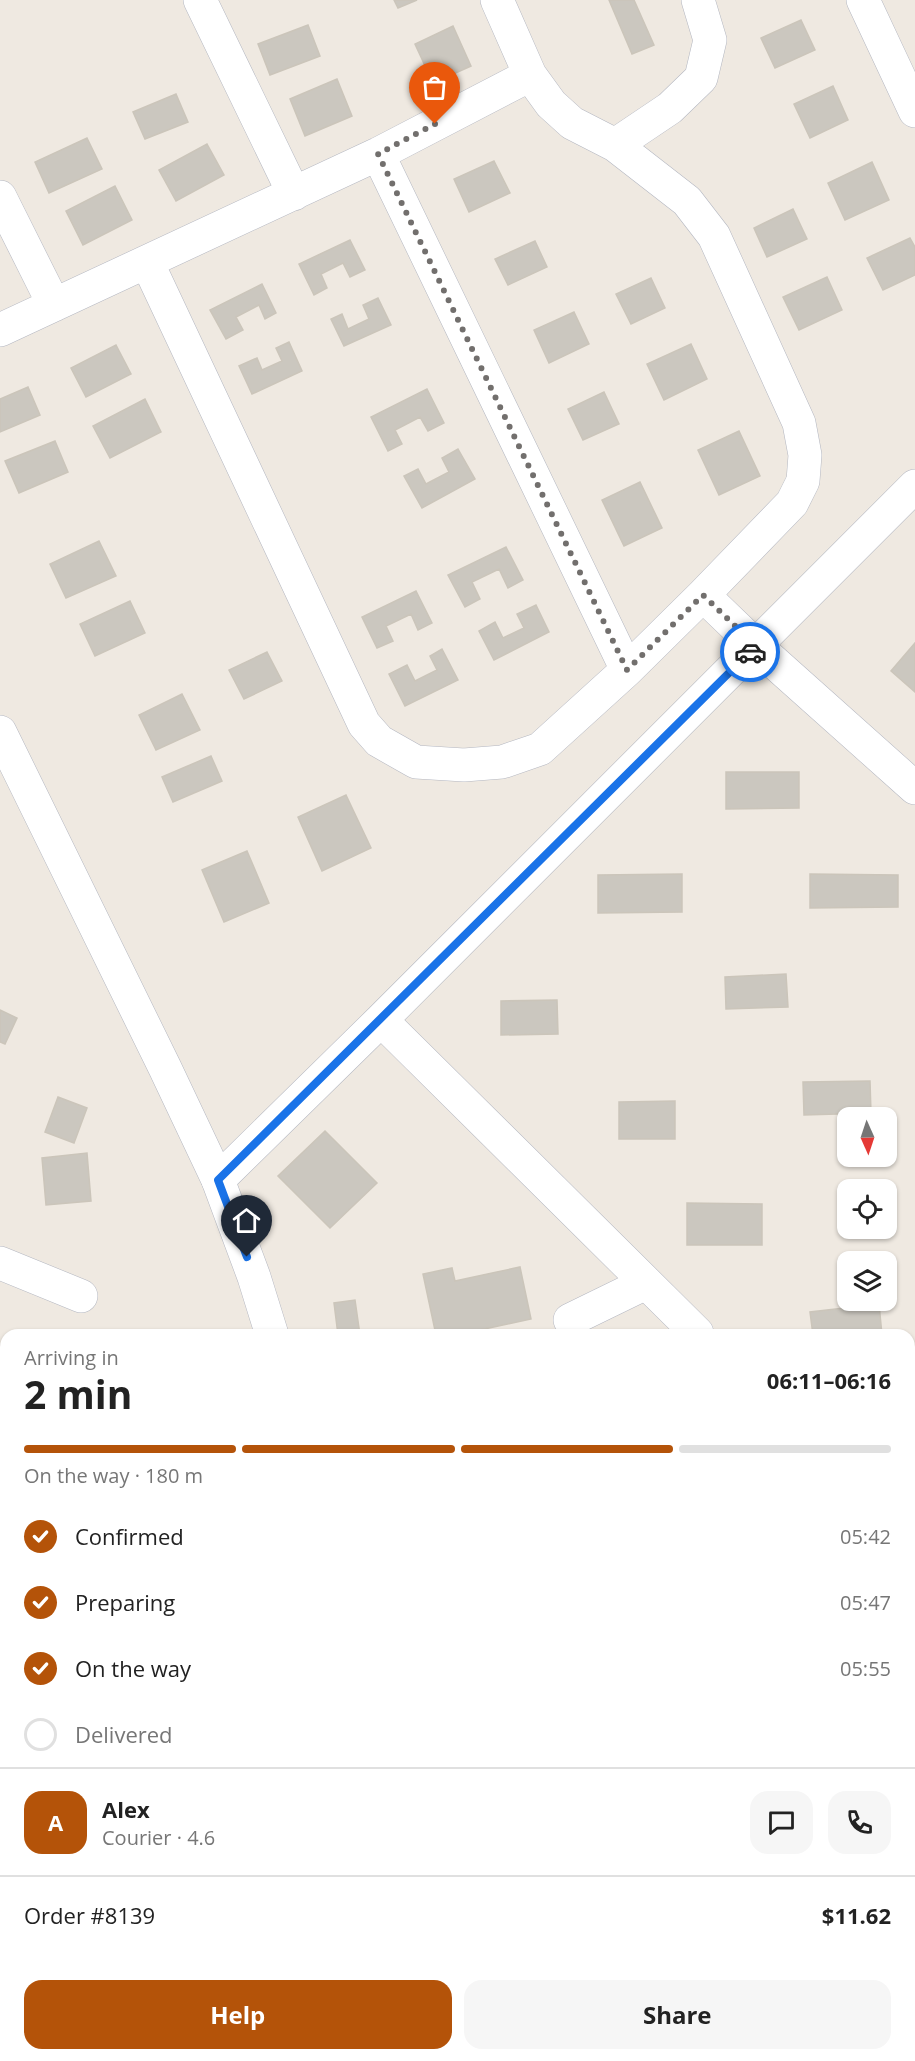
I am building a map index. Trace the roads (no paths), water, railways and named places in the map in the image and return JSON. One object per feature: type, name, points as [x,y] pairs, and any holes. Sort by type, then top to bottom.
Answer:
[{"type":"street","points":[[200,0],[294,194]]},
{"type":"street","points":[[147,262],[363,724],[379,741],[416,762],[464,765],[502,762],[540,749],[627,670],[792,503],[803,482],[805,455],[799,423],[714,236],[687,201],[615,145],[572,123],[551,104],[530,75],[497,0]]},
{"type":"street","points":[[615,145],[670,108],[701,78],[710,40],[702,7],[698,0]]},
{"type":"street","points":[[863,0],[915,111]]},
{"type":"street","points":[[0,330],[378,154],[530,75]]},
{"type":"street","points":[[378,154],[627,670]]},
{"type":"street","points":[[0,197],[54,305]]},
{"type":"street","points":[[218,1180],[915,486]]},
{"type":"street","points":[[703,595],[756,646],[915,788]]},
{"type":"street","points":[[0,732],[218,1180],[271,1329]]},
{"type":"street","points":[[381,1020],[693,1329]]},
{"type":"street","points":[[0,1263],[81,1296]]},
{"type":"street","points":[[570,1320],[646,1283]]}]
